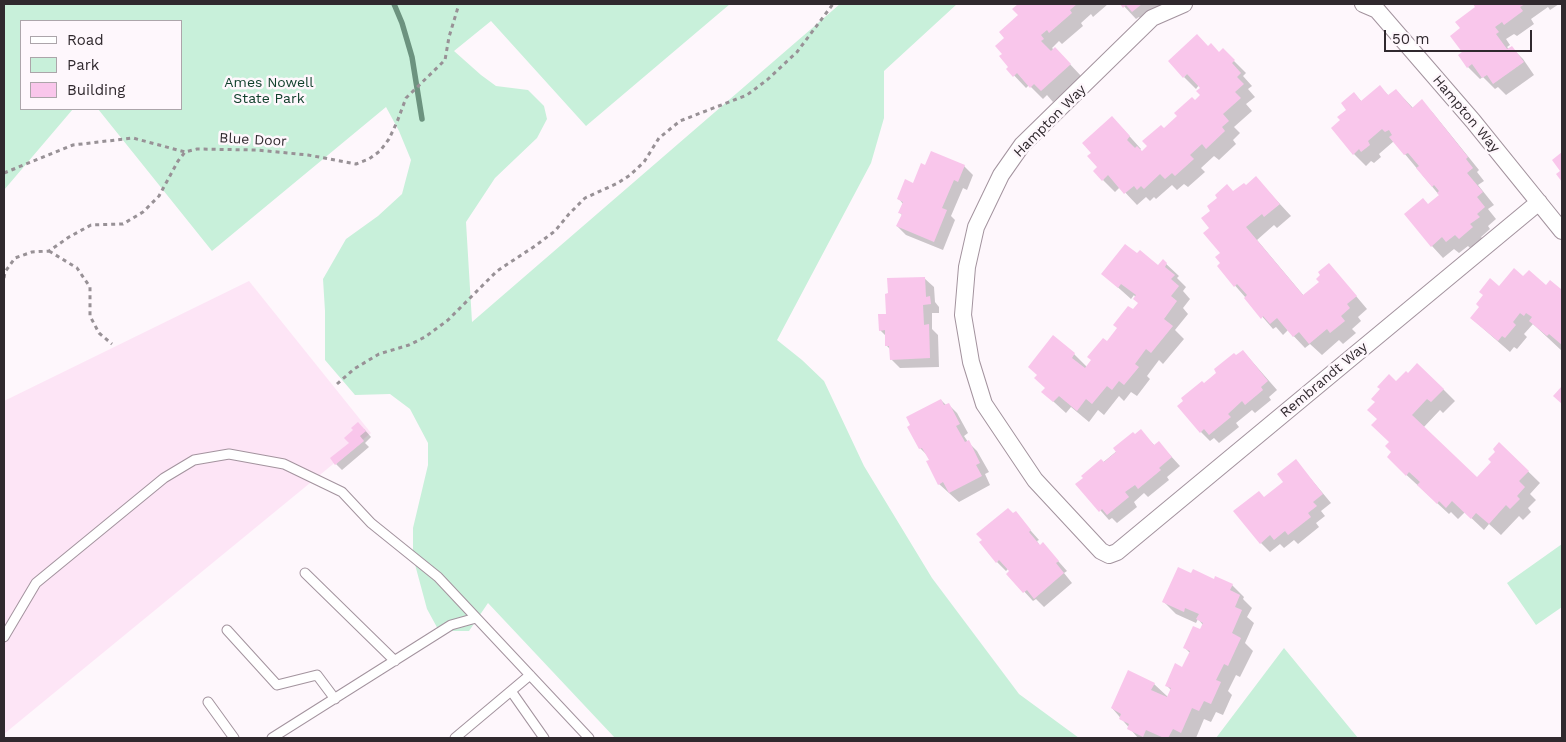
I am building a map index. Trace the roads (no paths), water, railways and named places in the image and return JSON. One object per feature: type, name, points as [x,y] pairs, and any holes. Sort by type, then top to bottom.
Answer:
[{"type":"street","name":"Hampton Way","points":[[1109,555],[1101,551],[1035,480],[984,404],[972,362],[963,315],[967,267],[976,227],[1001,175],[1022,145],[1152,18],[1184,4]]},
{"type":"street","name":"Hampton Way","points":[[1363,4],[1377,10],[1473,121],[1562,231]]},
{"type":"street","name":"Rembrandt Way","points":[[1109,555],[1117,552],[1539,202]]},
{"type":"lane","points":[[4,637],[36,583],[164,478],[194,460],[229,454],[284,464],[342,492],[371,523],[438,576],[589,738]]},
{"type":"lane","points":[[305,572],[395,661]]},
{"type":"lane","points":[[272,738],[451,625],[476,618]]},
{"type":"lane","points":[[227,630],[277,685],[316,675],[335,699]]},
{"type":"lane","points":[[456,738],[530,675]]},
{"type":"lane","points":[[511,691],[544,738]]},
{"type":"lane","points":[[208,702],[234,738]]},
{"type":"waterway","points":[[394,4],[412,57],[422,119]]},
{"type":"park label","name":"Ames Nowell State Park","points":[[269,92]]}]
